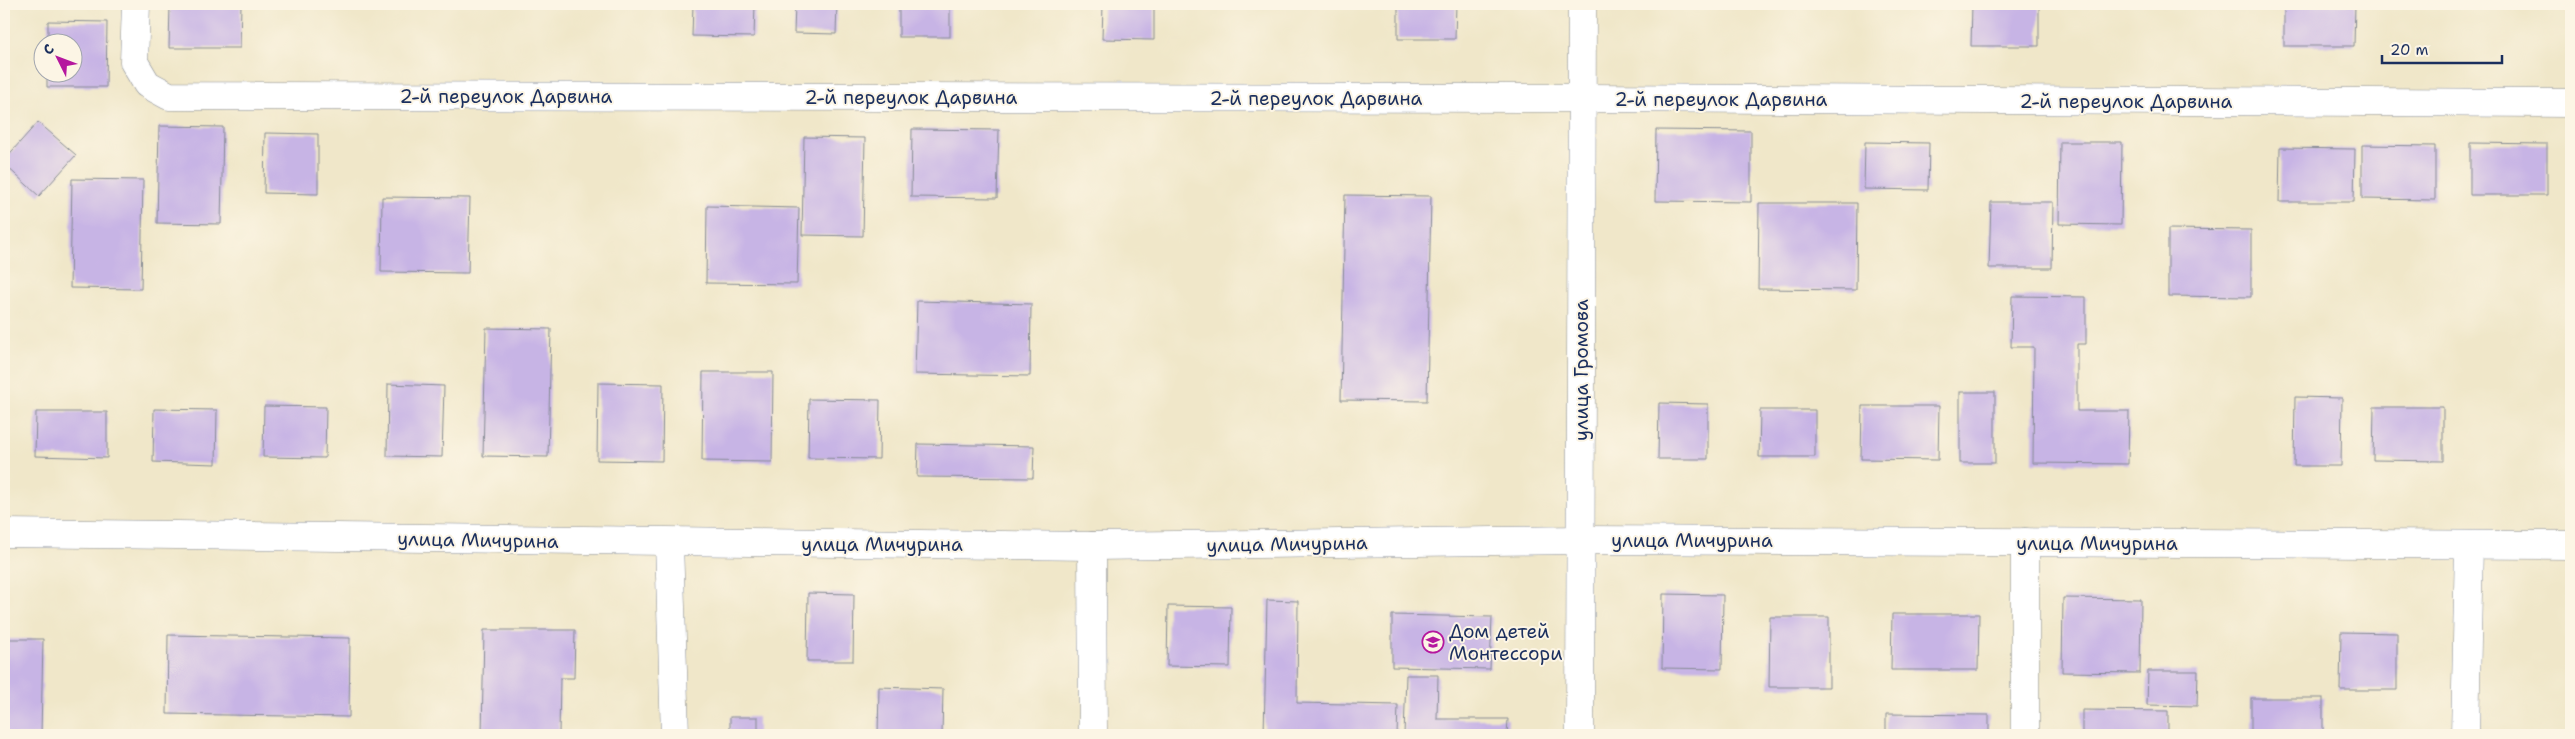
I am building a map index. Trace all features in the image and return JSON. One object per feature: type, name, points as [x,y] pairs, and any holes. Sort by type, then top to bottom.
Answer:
[{"type":"street","name":"2-й переулок Дарвина","points":[[136,4],[134,62],[147,84],[169,96],[1581,98],[2571,103]]},
{"type":"street","name":"улица Громова","points":[[1580,735],[1582,4]]},
{"type":"street","name":"улица Мичурина","points":[[4,533],[669,543],[1092,546],[1582,540],[2571,545]]},
{"type":"street","points":[[2025,542],[2025,735]]},
{"type":"street","points":[[669,543],[674,735]]},
{"type":"street","points":[[2466,735],[2469,545]]},
{"type":"street","points":[[1092,546],[1093,735]]},
{"type":"building","points":[[170,4],[241,4],[240,48],[169,48]]},
{"type":"building","points":[[693,4],[755,4],[754,37],[692,36]]},
{"type":"building","points":[[795,4],[837,4],[836,34],[794,33]]},
{"type":"building","points":[[899,4],[950,4],[950,37],[899,37]]},
{"type":"building","points":[[1103,4],[1154,4],[1154,40],[1102,39]]},
{"type":"building","points":[[1398,4],[1456,4],[1455,39],[1398,39]]},
{"type":"building","points":[[1972,4],[2039,4],[2039,46],[1971,46]]},
{"type":"building","points":[[2284,4],[2355,4],[2354,46],[2284,46]]},
{"type":"building","points":[[48,21],[107,22],[106,87],[47,87],[47,82],[82,82],[82,32],[48,32]]},
{"type":"building","points":[[38,122],[76,155],[39,196],[4,164],[4,160]]},
{"type":"building","points":[[159,126],[223,127],[221,224],[157,223]]},
{"type":"building","points":[[912,129],[999,130],[997,198],[911,197]]},
{"type":"building","points":[[1656,130],[1751,131],[1751,202],[1655,201]]},
{"type":"building","points":[[265,133],[318,134],[318,194],[264,193]]},
{"type":"building","points":[[804,137],[865,138],[863,236],[802,235]]},
{"type":"building","points":[[1865,142],[1929,143],[1928,190],[1864,189]]},
{"type":"building","points":[[2060,142],[2122,142],[2121,225],[2059,224]]},
{"type":"building","points":[[2470,143],[2547,144],[2547,195],[2470,195]]},
{"type":"building","points":[[2362,145],[2435,146],[2435,200],[2362,199]]},
{"type":"building","points":[[2280,148],[2355,149],[2354,202],[2279,202]]},
{"type":"building","points":[[72,179],[143,180],[141,289],[70,288]]},
{"type":"building","points":[[1345,195],[1431,196],[1427,401],[1341,400]]},
{"type":"building","points":[[382,197],[470,198],[468,273],[381,272]]},
{"type":"building","points":[[1991,202],[2053,202],[2052,268],[1989,268]]},
{"type":"building","points":[[1759,203],[1857,203],[1856,290],[1758,289]]},
{"type":"building","points":[[707,206],[799,208],[797,284],[706,283]]},
{"type":"building","points":[[2168,229],[2251,230],[2251,297],[2168,296]]},
{"type":"building","points":[[2012,296],[2086,297],[2086,344],[2077,344],[2077,411],[2129,411],[2128,464],[2033,463],[2034,347],[2011,347]]},
{"type":"building","points":[[917,301],[1031,304],[1030,376],[915,374]]},
{"type":"building","points":[[486,328],[551,329],[548,457],[483,456]]},
{"type":"building","points":[[703,372],[773,372],[772,462],[702,461]]},
{"type":"building","points":[[598,383],[663,384],[662,461],[597,460]]},
{"type":"building","points":[[388,384],[444,386],[442,457],[387,456]]},
{"type":"building","points":[[1960,392],[1995,392],[1995,463],[1960,463]]},
{"type":"building","points":[[2295,397],[2342,398],[2341,466],[2294,466]]},
{"type":"building","points":[[809,399],[880,400],[879,459],[808,458]]},
{"type":"building","points":[[1659,403],[1708,404],[1708,459],[1658,459]]},
{"type":"building","points":[[264,406],[326,407],[325,458],[263,457]]},
{"type":"building","points":[[1862,406],[1939,406],[1938,460],[1861,459]]},
{"type":"building","points":[[2374,407],[2443,407],[2443,461],[2373,460]]},
{"type":"building","points":[[154,409],[217,410],[216,464],[153,462]]},
{"type":"building","points":[[1760,410],[1815,410],[1815,457],[1759,457]]},
{"type":"building","points":[[36,412],[107,412],[107,458],[35,456]]},
{"type":"building","points":[[918,444],[1034,446],[1033,478],[917,477]]},
{"type":"building","points":[[808,593],[854,594],[853,661],[807,661]]},
{"type":"building","points":[[1663,594],[1723,595],[1722,669],[1662,668]]},
{"type":"building","points":[[2063,598],[2141,599],[2140,673],[2062,672]]},
{"type":"building","points":[[1267,600],[1298,601],[1297,703],[1398,705],[1397,735],[1264,735]]},
{"type":"building","points":[[1168,606],[1231,607],[1230,667],[1167,666]]},
{"type":"building","points":[[1892,614],[1979,614],[1978,670],[1891,670]]},
{"type":"building","points":[[1392,615],[1492,617],[1490,669],[1392,667]]},
{"type":"building","points":[[1770,617],[1829,617],[1829,687],[1769,687]]},
{"type":"building","points":[[484,630],[575,630],[574,678],[560,678],[559,735],[482,735]]},
{"type":"building","points":[[2341,632],[2397,633],[2397,690],[2340,690]]},
{"type":"building","points":[[168,635],[350,638],[349,717],[167,714]]},
{"type":"building","points":[[4,639],[43,639],[41,735],[4,735]]},
{"type":"building","points":[[2148,671],[2198,671],[2197,706],[2147,705]]},
{"type":"building","points":[[1406,675],[1438,675],[1437,719],[1508,719],[1507,735],[1404,735]]},
{"type":"building","points":[[879,687],[943,689],[942,735],[878,735]]},
{"type":"building","points":[[2251,698],[2323,698],[2323,735],[2251,735]]},
{"type":"building","points":[[2082,710],[2168,711],[2168,735],[2082,735]]},
{"type":"building","points":[[1886,714],[1989,715],[1989,735],[1886,735]]},
{"type":"building","points":[[730,717],[758,717],[758,735],[730,735]]},
{"type":"place","name":"Дом детей Монтессори","points":[[1433,642]]}]
